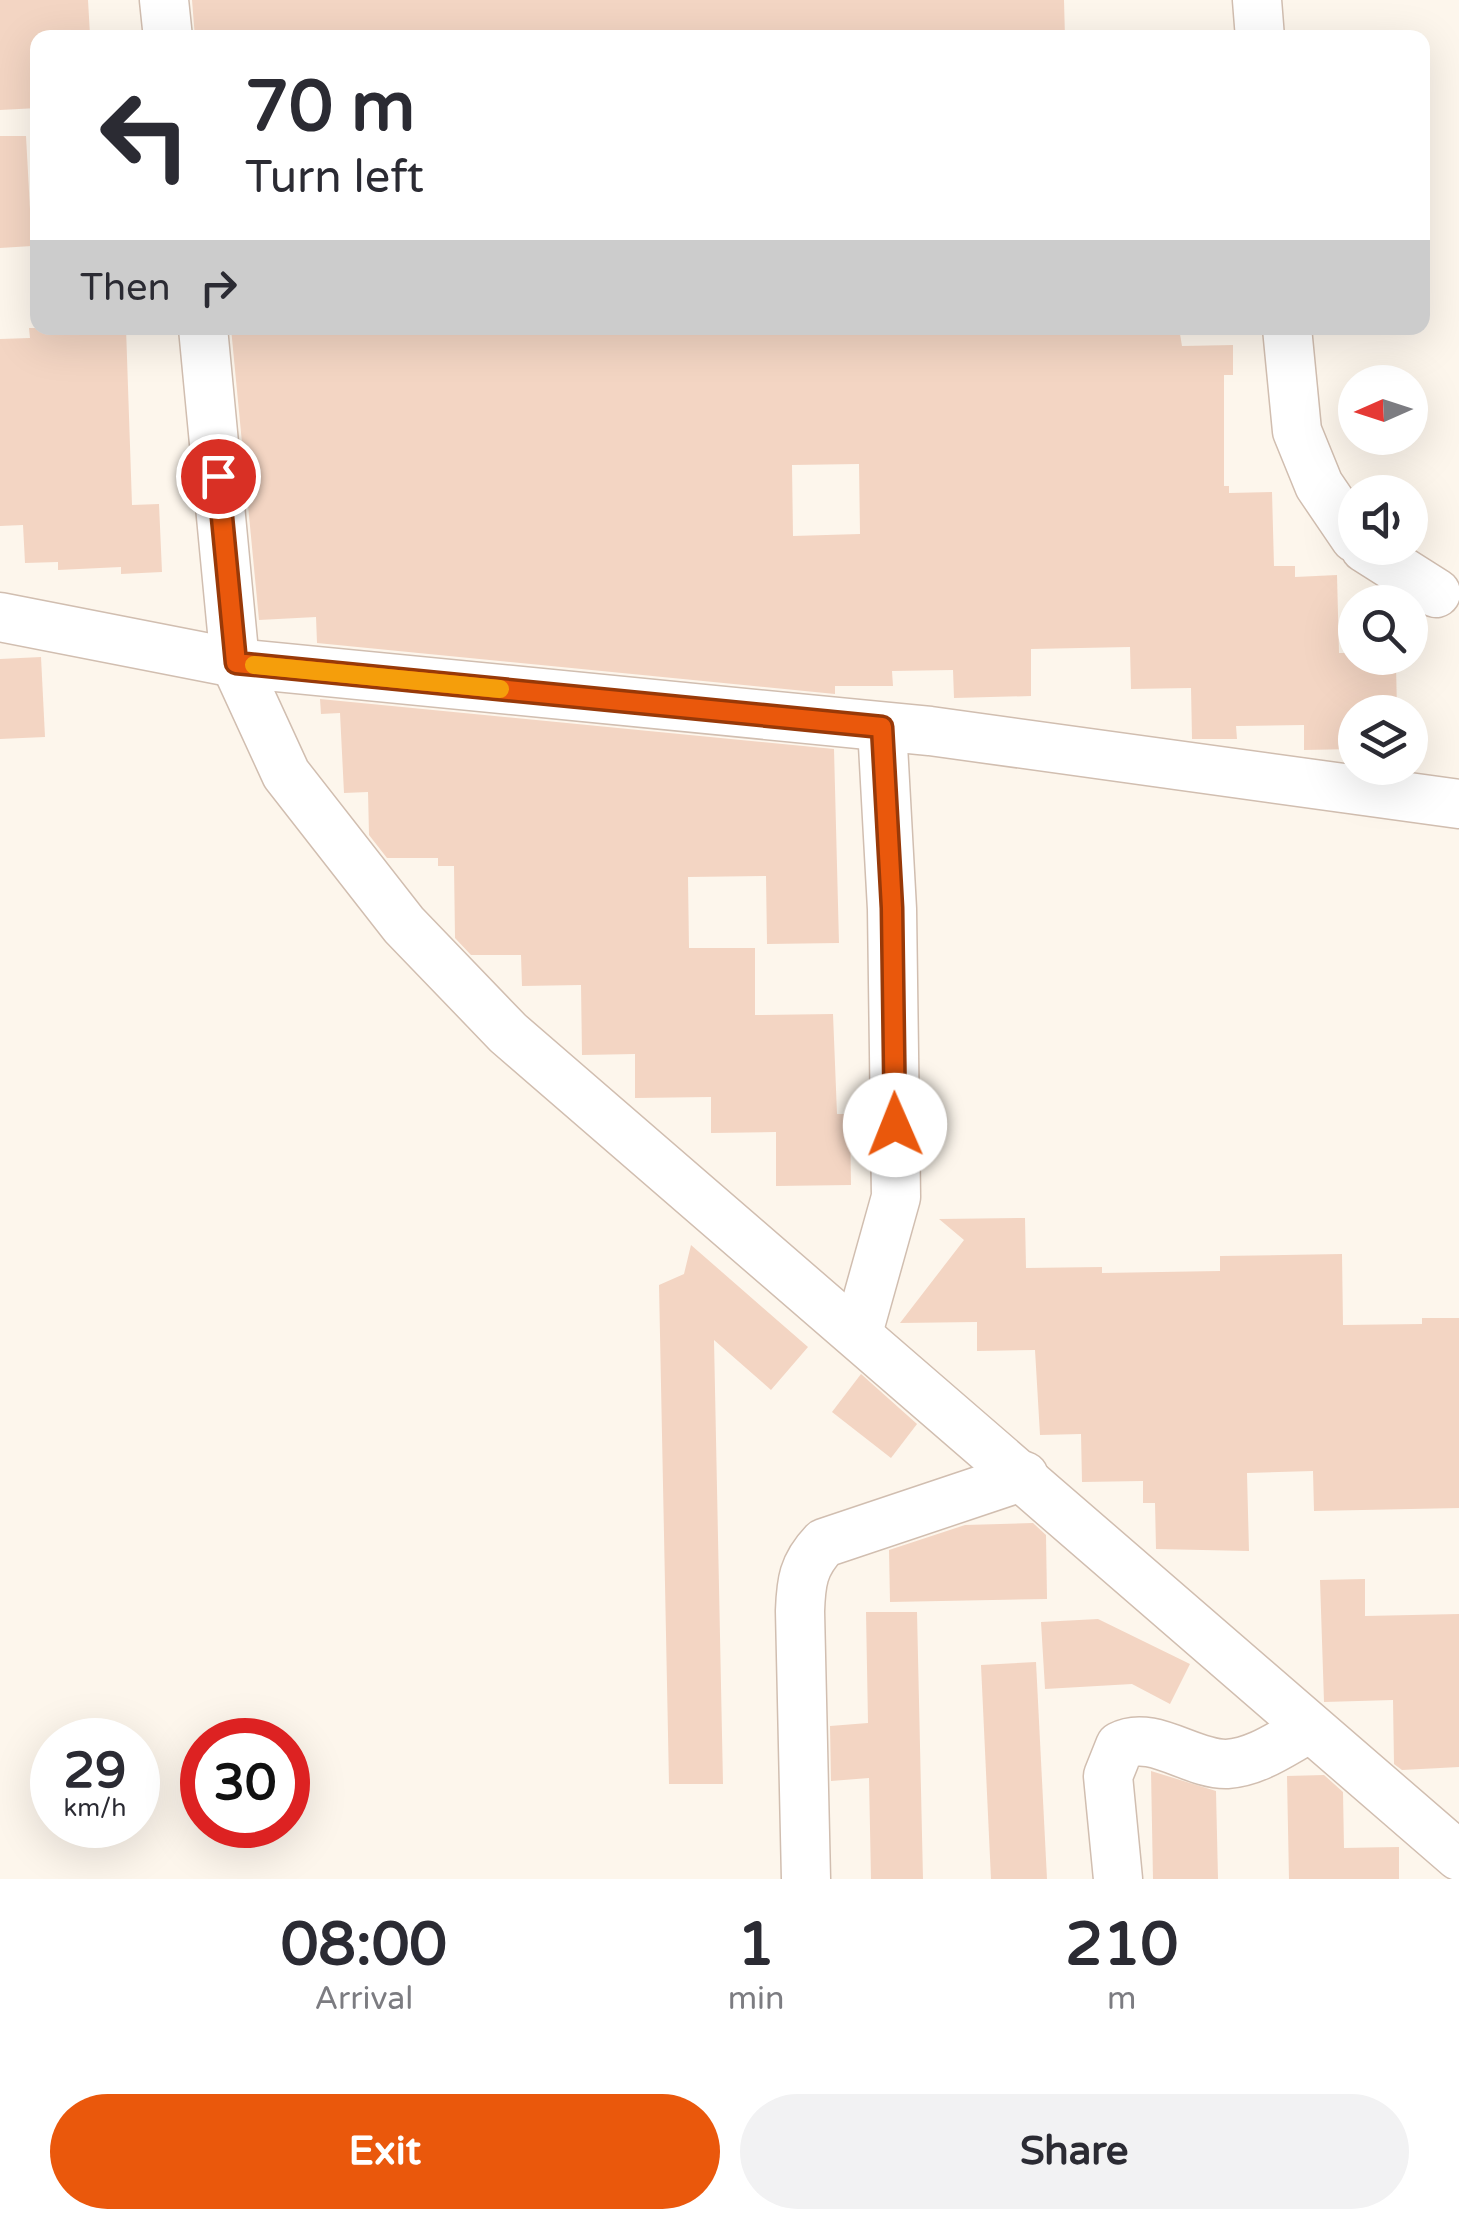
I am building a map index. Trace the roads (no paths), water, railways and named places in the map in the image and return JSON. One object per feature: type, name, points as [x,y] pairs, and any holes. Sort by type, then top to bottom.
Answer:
[{"type":"street","points":[[164,0],[167,30]]},
{"type":"street","points":[[1256,0],[1259,30]]},
{"type":"street","points":[[204,335],[236,663],[286,774],[404,926],[508,1033],[1459,1856]]},
{"type":"street","points":[[1288,335],[1297,431],[1319,485],[1338,513]]},
{"type":"street","points":[[1392,565],[1436,593]]},
{"type":"street","points":[[0,617],[236,663],[882,727],[1459,804]]},
{"type":"street","points":[[858,1334],[896,1197],[892,908],[882,727]]},
{"type":"street","points":[[806,1879],[800,1611],[802,1575],[811,1557],[824,1543],[1024,1476]]},
{"type":"street","points":[[1118,1879],[1108,1776],[1120,1746],[1140,1740],[1200,1761],[1224,1764],[1251,1760],[1308,1729]]}]
